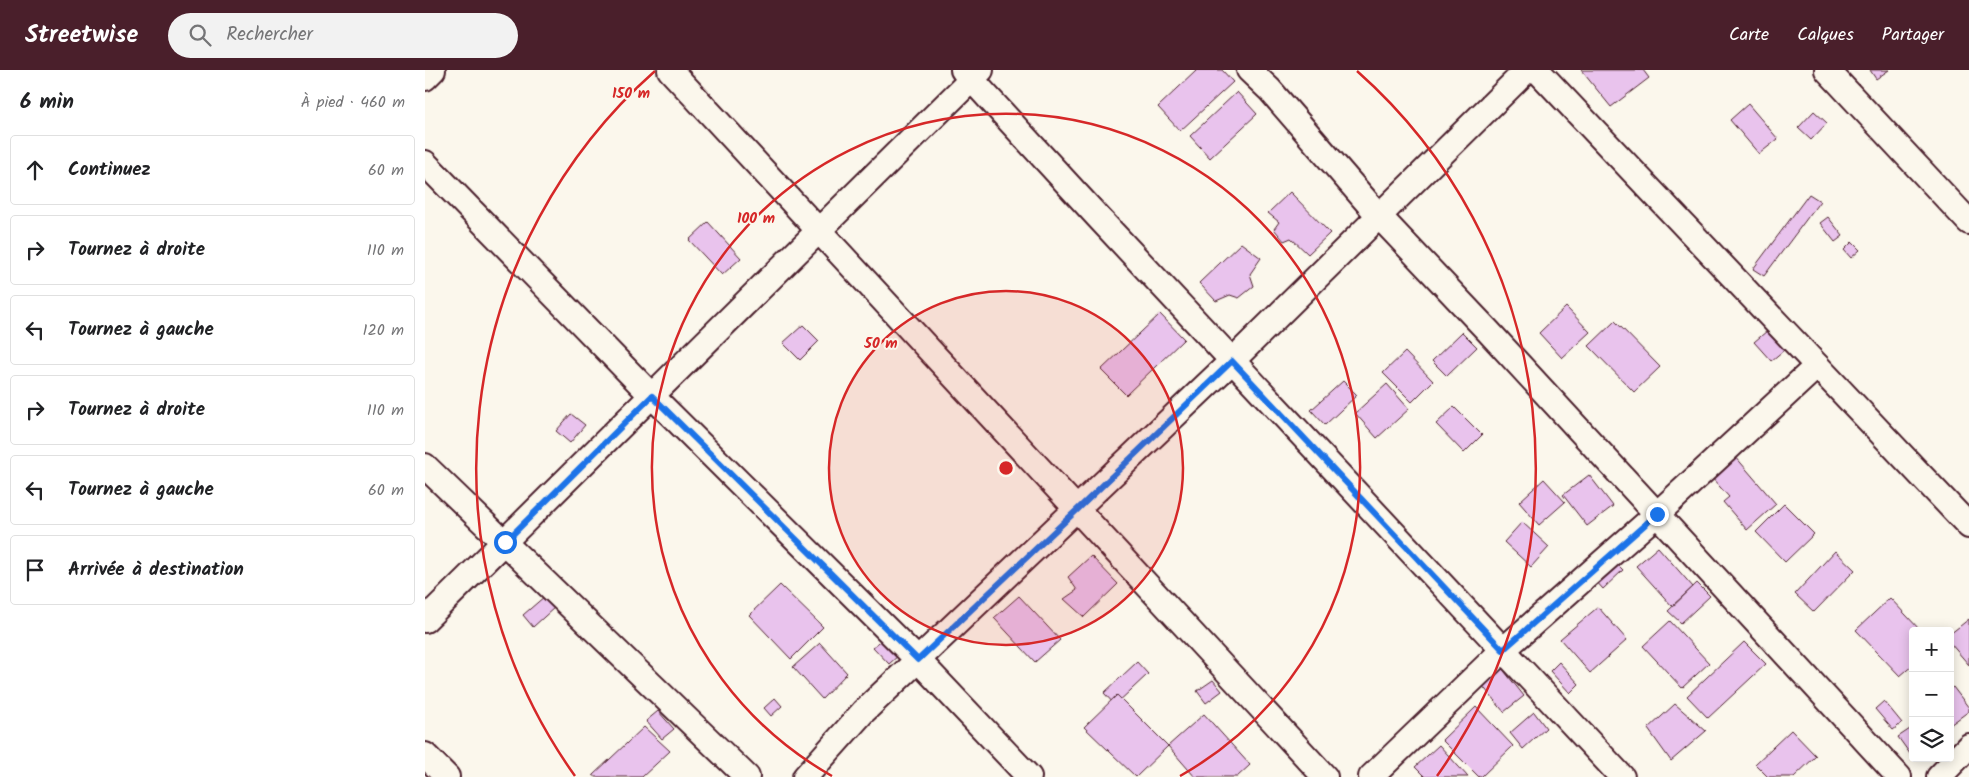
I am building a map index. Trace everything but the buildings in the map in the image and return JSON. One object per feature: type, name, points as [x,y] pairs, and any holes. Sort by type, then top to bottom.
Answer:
[{"type":"street","points":[[425,78],[433,70]]},
{"type":"street","points":[[670,70],[1325,777]]},
{"type":"street","points":[[1249,70],[1269,90],[1379,216],[1489,332],[1899,777]]},
{"type":"street","points":[[805,777],[863,712],[1232,361],[1527,70]]},
{"type":"street","points":[[1537,70],[1969,526]]},
{"type":"street","points":[[1827,70],[1969,222]]},
{"type":"street","points":[[425,620],[819,231],[972,73],[1232,361],[1622,777]]},
{"type":"street","points":[[425,162],[652,396],[918,660],[1029,777]]},
{"type":"street","points":[[1371,777],[1503,650],[1657,514],[1817,366]]},
{"type":"street","points":[[425,466],[747,777]]},
{"type":"street","points":[[1939,777],[1969,746]]},
{"type":"street","points":[[425,755],[447,777]]},
{"type":"route","points":[[505,542],[652,396],[918,660],[1232,361],[1503,650],[1657,514]]}]
